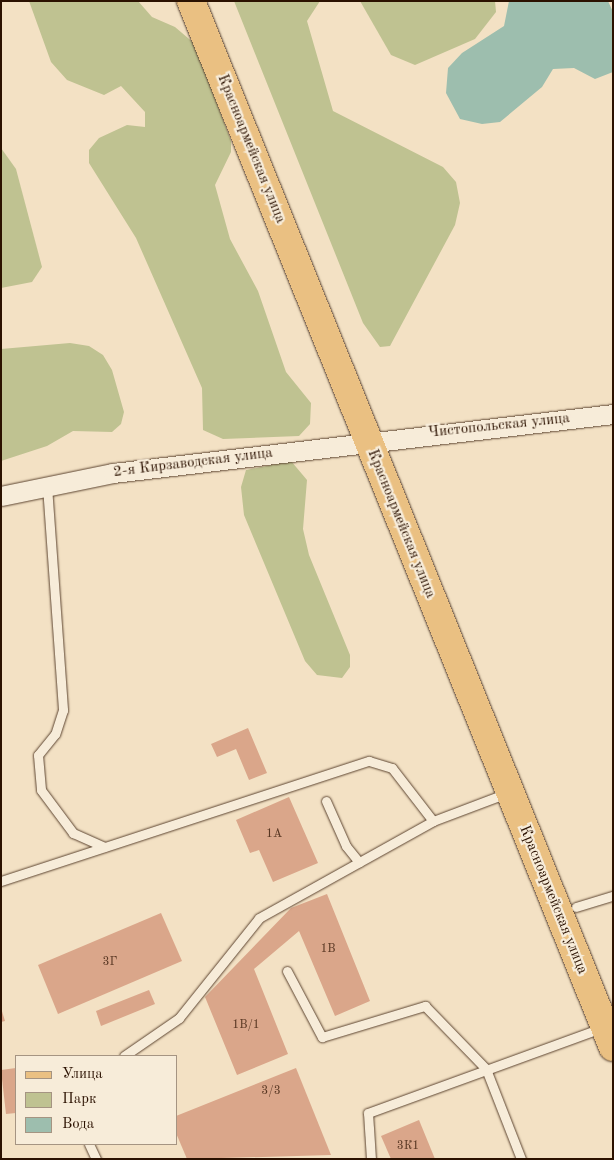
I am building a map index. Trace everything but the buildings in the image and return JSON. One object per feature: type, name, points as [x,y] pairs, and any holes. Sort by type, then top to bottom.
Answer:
[{"type":"main road","name":"Красноармейская улица","points":[[192,1],[613,998]]},
{"type":"main road","name":"Красноармейская улица","points":[[211,1],[510,792],[609,1037]]},
{"type":"street","name":"Чистопольская улица","points":[[377,439],[613,414]]},
{"type":"street","name":"2-я Кирзаводская улица","points":[[1,496],[113,472],[377,439]]},
{"type":"lane","points":[[46,486],[63,710],[55,734],[38,755],[41,790],[73,833],[104,847]]},
{"type":"lane","points":[[1,881],[369,762],[392,768],[433,821]]},
{"type":"lane","points":[[125,1055],[179,1018],[259,918],[433,821],[510,792]]},
{"type":"lane","points":[[326,801],[346,846],[359,862]]},
{"type":"lane","points":[[576,907],[613,896]]},
{"type":"lane","points":[[287,971],[322,1036],[425,1006],[486,1069],[521,1159]]},
{"type":"lane","points":[[371,1159],[368,1113],[486,1069],[609,1037]]},
{"type":"lane","points":[[89,1145],[96,1159]]},
{"type":"green space","points":[[29,1],[138,1],[152,17],[175,27],[195,44],[231,141],[231,152],[215,185],[230,239],[258,291],[286,372],[311,403],[310,424],[299,436],[223,439],[203,430],[202,388],[136,238],[89,163],[89,150],[99,138],[127,125],[145,127],[145,112],[121,86],[104,95],[67,80],[51,62]]},
{"type":"green space","points":[[234,1],[320,1],[307,21],[333,111],[443,167],[456,182],[460,203],[455,225],[390,346],[380,347],[363,323]]},
{"type":"green space","points":[[360,1],[495,1],[496,12],[475,39],[415,65],[391,55]]},
{"type":"green space","points":[[1,148],[16,169],[42,267],[32,282],[1,288]]},
{"type":"green space","points":[[70,343],[89,346],[103,355],[112,370],[124,412],[121,424],[112,432],[73,431],[47,446],[1,461],[1,349]]},
{"type":"green space","points":[[291,461],[307,480],[303,529],[309,555],[350,655],[350,667],[342,678],[317,675],[305,661],[244,515],[241,487],[246,470]]},
{"type":"water","points":[[509,1],[608,1],[613,12],[613,72],[595,79],[574,68],[553,69],[542,87],[500,122],[482,124],[460,119],[446,93],[448,68],[462,53],[504,26]]}]
